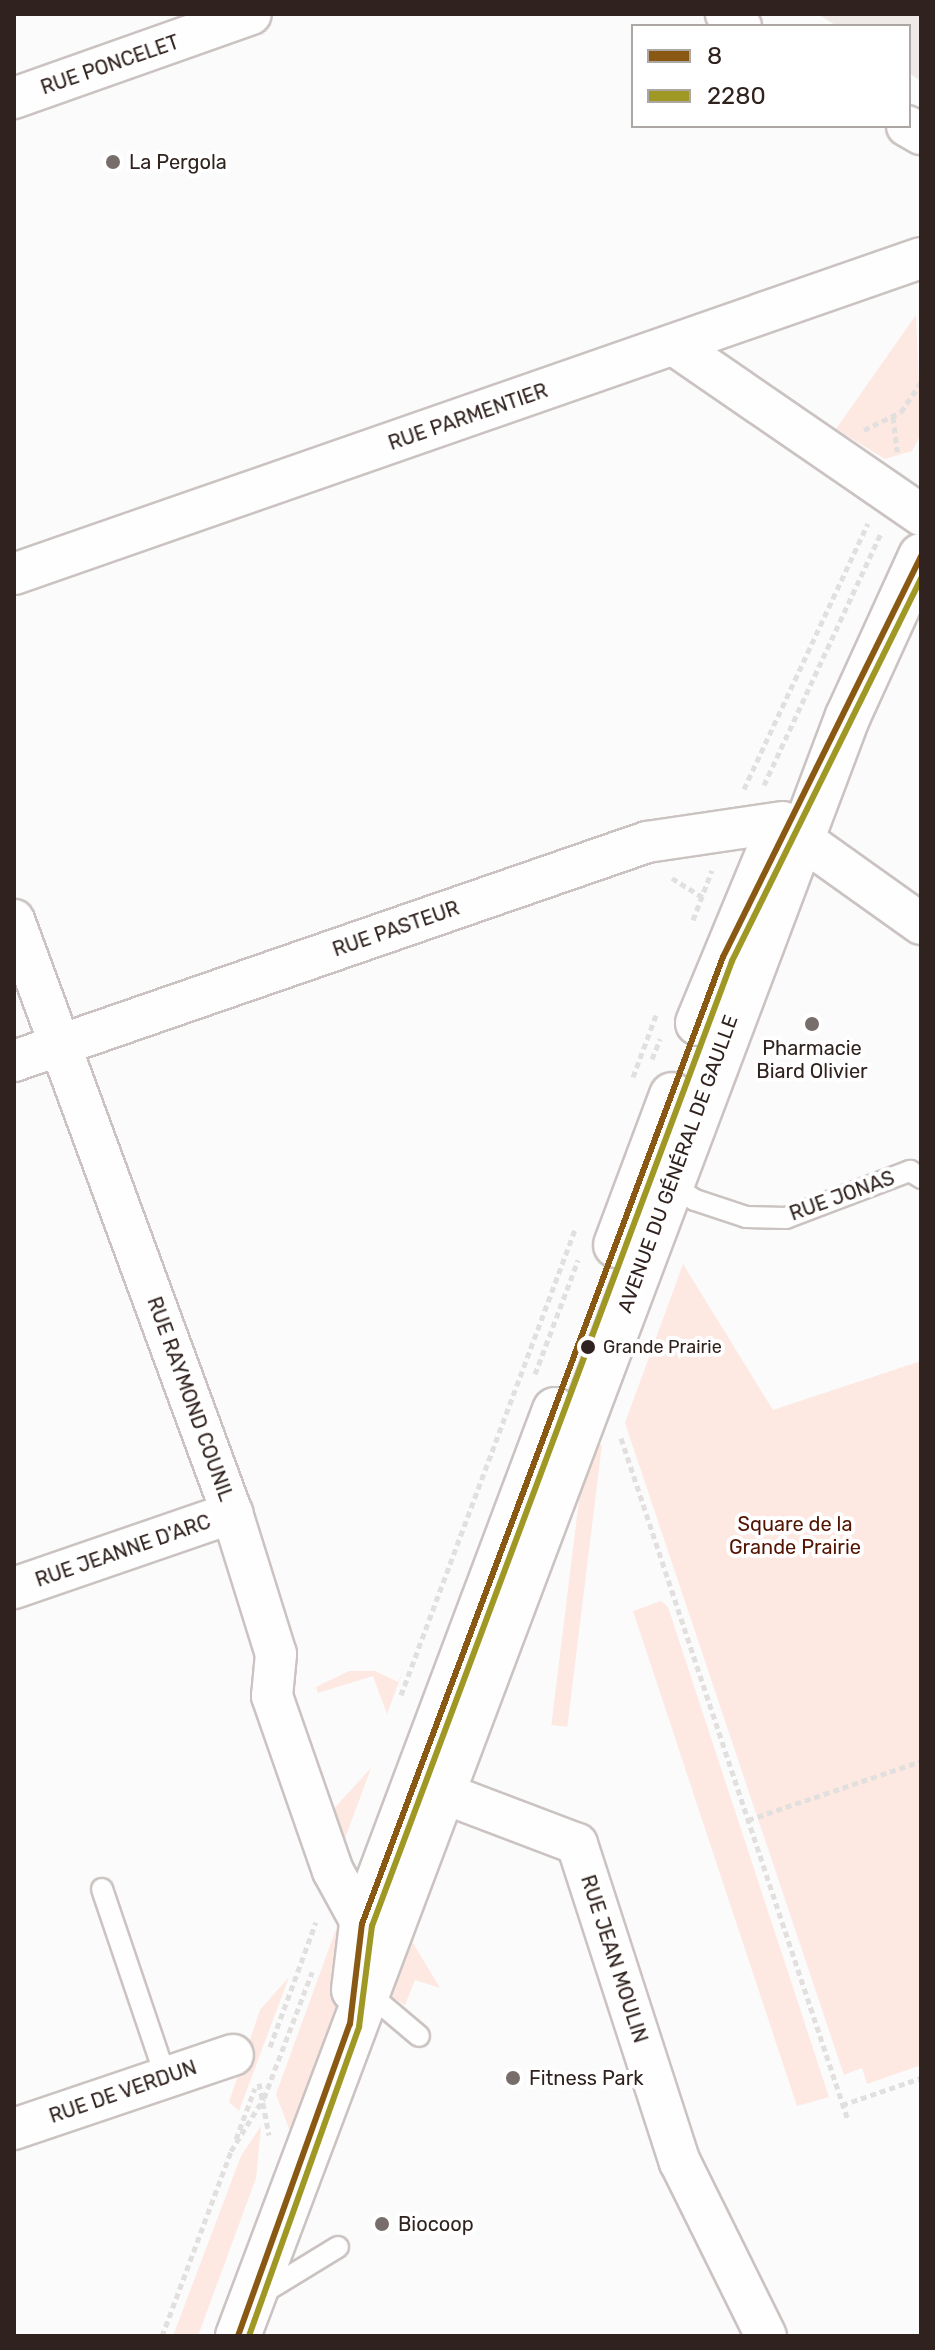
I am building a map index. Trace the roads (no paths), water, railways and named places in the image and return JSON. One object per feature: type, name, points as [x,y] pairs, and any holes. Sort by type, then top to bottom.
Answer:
[{"type":"main road","name":"AVENUE DU GÉNÉRAL DE GAULLE","points":[[244,2324],[358,2008],[429,1787],[723,957],[792,830],[921,556]]},
{"type":"main road","name":"AVENUE DU GÉNÉRAL DE GAULLE","points":[[358,2008],[362,1924],[429,1787],[671,1187],[792,830]]},
{"type":"street","name":"RUE PONCELET","points":[[14,98],[186,26],[251,14]]},
{"type":"street","name":"RUE PARMENTIER","points":[[14,574],[921,258]]},
{"type":"street","points":[[674,345],[921,515]]},
{"type":"street","points":[[792,830],[921,924]]},
{"type":"street","name":"RUE PASTEUR","points":[[14,1061],[647,842],[792,830]]},
{"type":"street","name":"RUE RAYMOND COUNIL","points":[[14,920],[232,1513],[276,1654],[275,1706],[333,1871],[362,1924]]},
{"type":"street","name":"RUE JEANNE D'ARC","points":[[14,1588],[232,1513]]},
{"type":"street","name":"RUE JEAN MOULIN","points":[[429,1787],[577,1844],[680,2162],[766,2336]]},
{"type":"street","name":"RUE DE VERDUN","points":[[14,2129],[166,2078],[245,2067]]},
{"type":"lane","points":[[671,1187],[661,1166],[698,1067],[723,957]]},
{"type":"lane","name":"RUE JONAS","points":[[671,1187],[746,1217],[786,1218],[910,1171],[921,1178]]},
{"type":"lane","points":[[102,1889],[166,2078]]},
{"type":"lane","points":[[358,2008],[419,2036]]},
{"type":"lane","points":[[244,2324],[338,2247]]},
{"type":"place","name":"La Pergola","points":[[113,162]]},
{"type":"place","name":"Pharmacie Biard Olivier","points":[[812,1024]]},
{"type":"place","name":"Grande Prairie","points":[[588,1347]]},
{"type":"place","name":"Fitness Park","points":[[513,2078]]},
{"type":"place","name":"Biocoop","points":[[382,2224]]},
{"type":"park label","name":"Square de la Grande Prairie","points":[[795,1536]]}]
